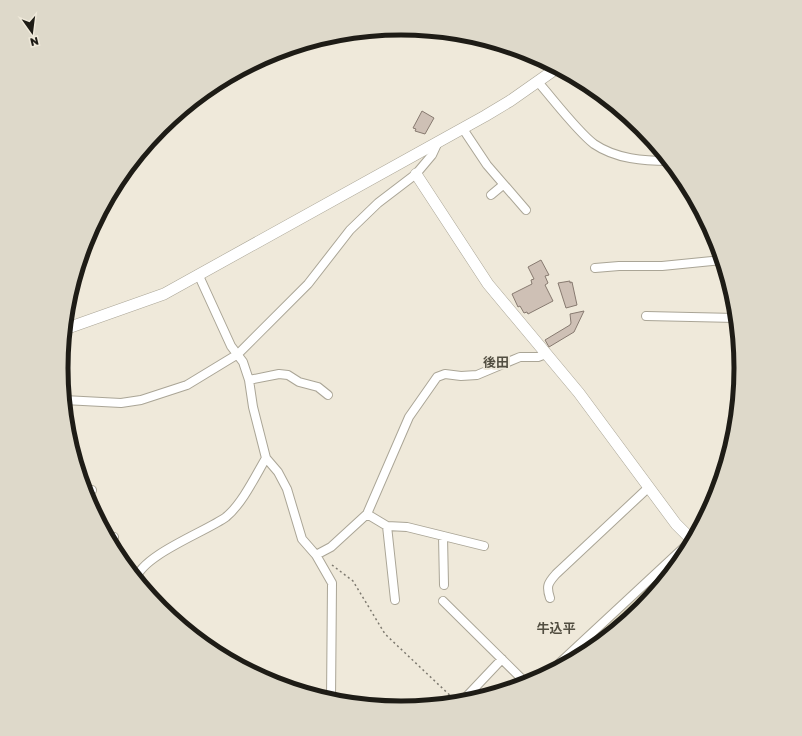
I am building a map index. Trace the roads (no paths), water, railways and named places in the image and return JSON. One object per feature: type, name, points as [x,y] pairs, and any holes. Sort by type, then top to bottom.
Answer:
[{"type":"street","points":[[71,327],[144,303],[199,276],[510,101],[552,71]]},
{"type":"street","points":[[538,82],[594,144],[607,151],[636,160],[662,161]]},
{"type":"street","points":[[463,128],[487,165],[526,210]]},
{"type":"street","points":[[70,400],[120,403],[140,400],[187,384],[238,354],[308,284],[350,230],[378,203],[416,174],[432,155],[438,142]]},
{"type":"street","points":[[416,174],[488,284],[579,393],[676,524],[688,536]]},
{"type":"street","points":[[492,195],[503,185]]},
{"type":"street","points":[[595,268],[619,266],[662,266],[716,261]]},
{"type":"street","points":[[199,276],[231,346],[238,354],[249,380],[252,407],[266,458],[278,472],[287,489],[302,539],[316,555],[332,582],[331,694]]},
{"type":"street","points":[[646,316],[730,318]]},
{"type":"street","points":[[316,555],[324,551],[367,514],[409,417],[437,378],[445,374],[461,376],[477,374],[520,357],[538,357],[546,354]]},
{"type":"street","points":[[249,380],[279,374],[288,376],[299,382],[318,387],[328,395]]},
{"type":"street","points":[[139,573],[141,570],[158,556],[198,531],[226,517],[235,508],[266,458]]},
{"type":"street","points":[[550,598],[547,588],[548,583],[556,574],[649,488]]},
{"type":"street","points":[[367,514],[387,526],[407,527],[484,546]]},
{"type":"street","points":[[387,526],[396,600]]},
{"type":"street","points":[[443,536],[444,585]]},
{"type":"street","points":[[567,656],[678,553]]},
{"type":"street","points":[[443,601],[521,678]]},
{"type":"street","points":[[469,694],[502,659]]},
{"type":"district","name":"後田","points":[[496,362]]},
{"type":"district","name":"牛込平","points":[[556,628]]}]
